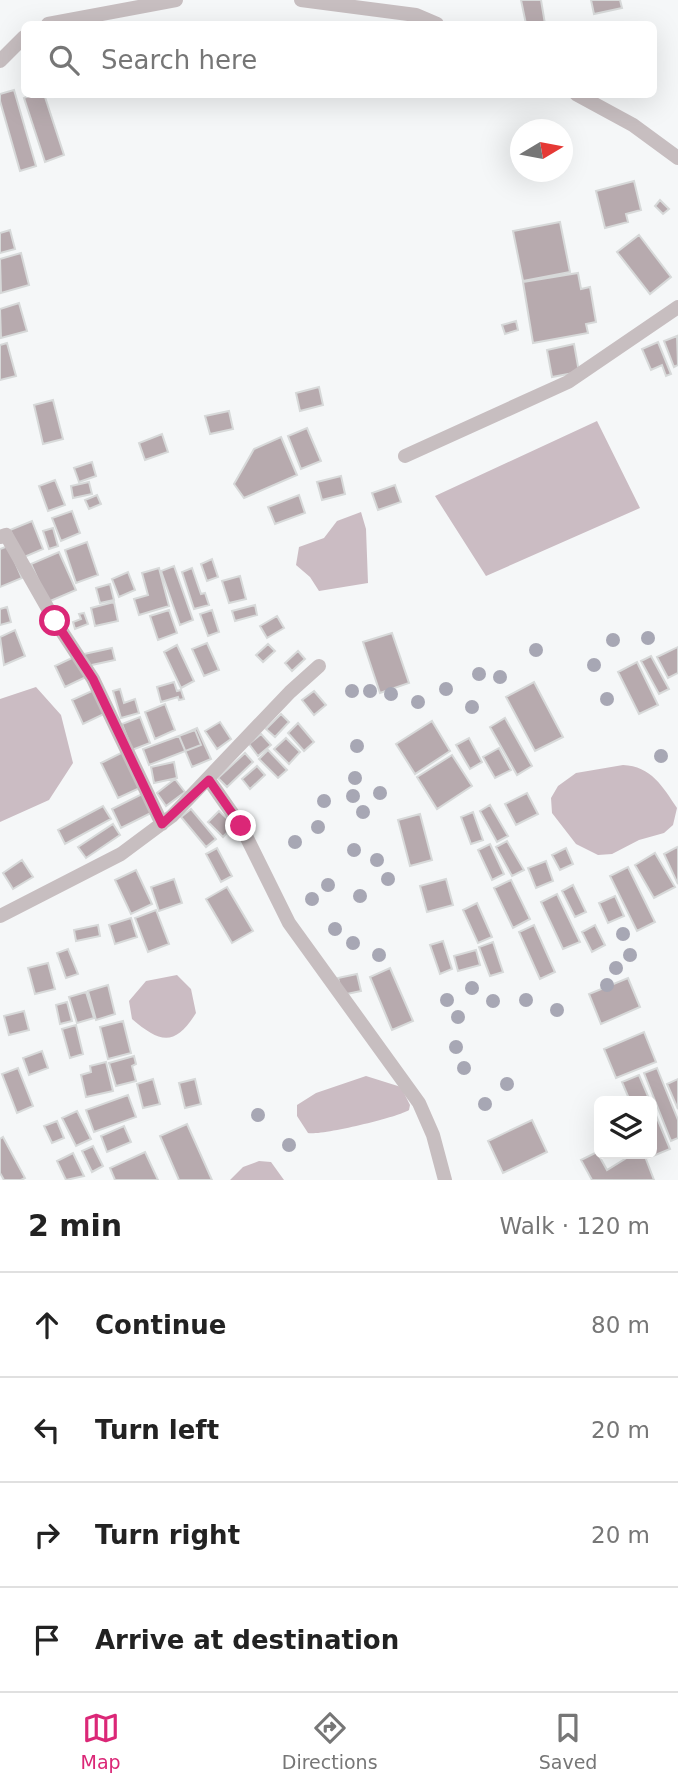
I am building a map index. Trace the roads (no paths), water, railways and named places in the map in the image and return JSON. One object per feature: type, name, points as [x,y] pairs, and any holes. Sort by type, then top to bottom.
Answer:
[{"type":"street","points":[[64,21],[176,0]]},
{"type":"street","points":[[301,0],[416,15],[430,21]]},
{"type":"street","points":[[0,61],[21,40]]},
{"type":"street","points":[[583,98],[633,125],[678,158]]},
{"type":"street","points":[[405,456],[568,382],[678,307]]},
{"type":"street","points":[[0,537],[6,535],[55,621],[93,679],[162,824]]},
{"type":"street","points":[[0,916],[121,854],[162,824],[209,780],[289,692],[319,666]]},
{"type":"street","points":[[209,780],[241,826],[289,923],[419,1103],[433,1135],[444,1180]]}]
